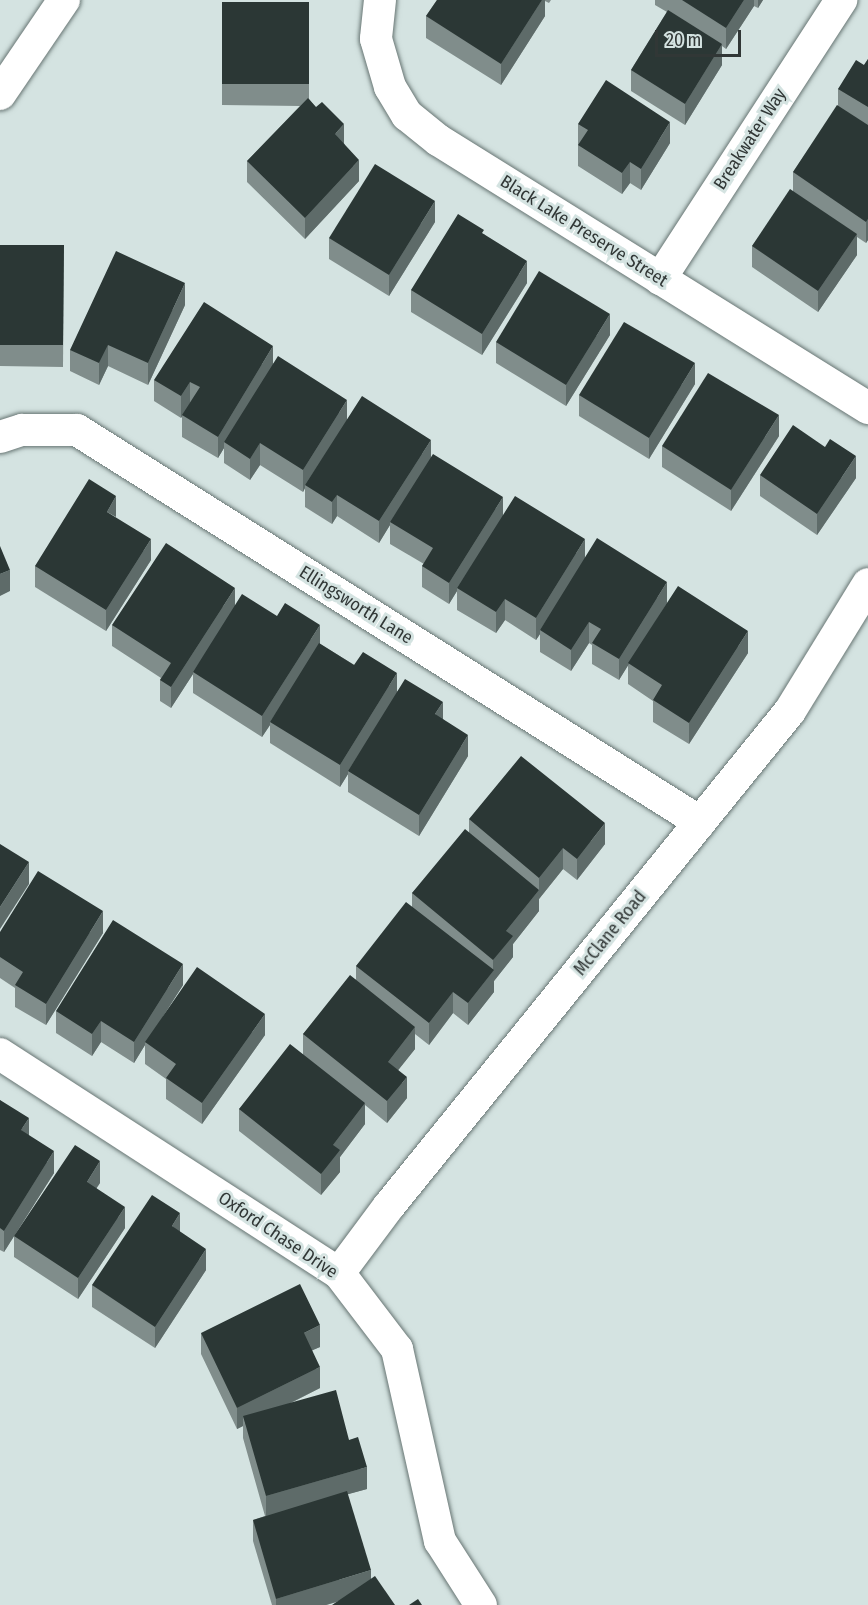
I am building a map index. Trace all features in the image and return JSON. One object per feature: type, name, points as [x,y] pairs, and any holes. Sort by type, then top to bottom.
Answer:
[{"type":"street","points":[[0,94],[64,0]]},
{"type":"street","name":"Black Lake Preserve Street","points":[[380,0],[376,39],[390,87],[406,115],[438,140],[868,408]]},
{"type":"street","name":"Breakwater Way","points":[[660,279],[841,0]]},
{"type":"street","name":"Ellingsworth Lane","points":[[0,437],[22,430],[77,430],[700,822]]},
{"type":"street","name":"McClane Road","points":[[339,1273],[389,1206],[790,711],[868,584]]},
{"type":"street","name":"Oxford Chase Drive","points":[[0,1054],[339,1273],[397,1349],[440,1541],[481,1605]]},
{"type":"building","points":[[437,0],[542,0],[501,64],[426,16]]},
{"type":"building","points":[[682,0],[744,0],[726,28]]},
{"type":"building","points":[[222,2],[309,2],[309,84],[222,84]]},
{"type":"building","points":[[668,10],[722,44],[685,104],[631,70]]},
{"type":"building","points":[[868,59],[868,107],[838,89],[856,60],[864,65]]},
{"type":"building","points":[[606,80],[670,122],[641,169],[630,162],[622,173],[578,145],[588,130],[578,124]]},
{"type":"building","points":[[308,98],[316,107],[322,102],[344,124],[335,134],[359,160],[305,218],[247,161]]},
{"type":"building","points":[[837,105],[868,125],[868,219],[866,222],[793,172]]},
{"type":"building","points":[[375,164],[435,201],[389,275],[329,238]]},
{"type":"building","points":[[790,189],[857,234],[818,291],[752,246]]},
{"type":"building","points":[[458,214],[484,230],[482,233],[527,261],[482,334],[411,290]]},
{"type":"building","points":[[0,245],[64,245],[63,345],[0,345]]},
{"type":"building","points":[[116,251],[185,283],[148,363],[108,345],[99,363],[70,350]]},
{"type":"building","points":[[539,271],[610,314],[566,385],[496,342]]},
{"type":"building","points":[[204,302],[273,346],[218,437],[182,415],[200,387],[190,382],[181,396],[154,380]]},
{"type":"building","points":[[624,322],[695,363],[649,438],[579,395]]},
{"type":"building","points":[[278,356],[347,400],[303,470],[260,443],[250,459],[224,442]]},
{"type":"building","points":[[708,373],[779,415],[731,490],[662,446]]},
{"type":"building","points":[[362,396],[431,440],[379,521],[337,495],[332,502],[305,485]]},
{"type":"building","points":[[793,425],[825,447],[830,439],[856,456],[817,514],[760,475]]},
{"type":"building","points":[[433,454],[503,497],[449,583],[422,566],[433,548],[390,522]]},
{"type":"building","points":[[89,479],[116,496],[107,512],[151,539],[106,610],[35,566]]},
{"type":"building","points":[[515,496],[585,539],[536,618],[505,599],[496,612],[457,588]]},
{"type":"building","points":[[597,538],[667,582],[619,659],[592,643],[601,629],[589,622],[571,650],[540,630]]},
{"type":"building","points":[[166,543],[235,588],[171,687],[160,680],[171,663],[112,625]]},
{"type":"building","points":[[0,546],[10,570],[0,574]]},
{"type":"building","points":[[678,586],[748,631],[689,723],[653,700],[662,685],[628,663]]},
{"type":"building","points":[[242,594],[277,616],[285,603],[320,625],[262,716],[193,672]]},
{"type":"building","points":[[319,643],[354,665],[363,652],[397,673],[340,765],[270,722]]},
{"type":"building","points":[[405,679],[443,702],[435,714],[468,735],[419,815],[348,771]]},
{"type":"building","points":[[521,756],[605,823],[577,859],[563,848],[539,878],[469,819]]},
{"type":"building","points":[[465,829],[539,890],[506,931],[513,936],[493,960],[412,893]]},
{"type":"building","points":[[0,844],[29,862],[0,907]]},
{"type":"building","points":[[38,871],[103,911],[46,1004],[15,985],[23,972],[0,957],[0,932]]},
{"type":"building","points":[[406,902],[494,970],[468,1003],[453,992],[429,1023],[356,966]]},
{"type":"building","points":[[113,920],[183,964],[134,1042],[101,1021],[92,1034],[56,1011]]},
{"type":"building","points":[[197,967],[265,1014],[202,1103],[166,1078],[176,1064],[145,1042]]},
{"type":"building","points":[[350,975],[415,1027],[388,1062],[407,1077],[387,1101],[303,1034]]},
{"type":"building","points":[[290,1044],[365,1103],[333,1145],[340,1150],[321,1174],[239,1109]]},
{"type":"building","points":[[0,1100],[29,1118],[21,1130],[54,1151],[4,1231],[0,1228]]},
{"type":"building","points":[[75,1145],[100,1161],[87,1182],[125,1207],[78,1278],[14,1236]]},
{"type":"building","points":[[152,1195],[180,1213],[172,1226],[206,1249],[155,1327],[92,1285]]},
{"type":"building","points":[[300,1284],[320,1325],[304,1333],[320,1367],[237,1408],[201,1333]]},
{"type":"building","points":[[336,1390],[349,1440],[358,1437],[367,1467],[266,1496],[243,1416]]},
{"type":"building","points":[[347,1491],[371,1570],[276,1599],[253,1520]]},
{"type":"building","points":[[375,1576],[395,1605],[332,1605]]},
{"type":"building","points":[[418,1599],[422,1605],[409,1605]]}]
